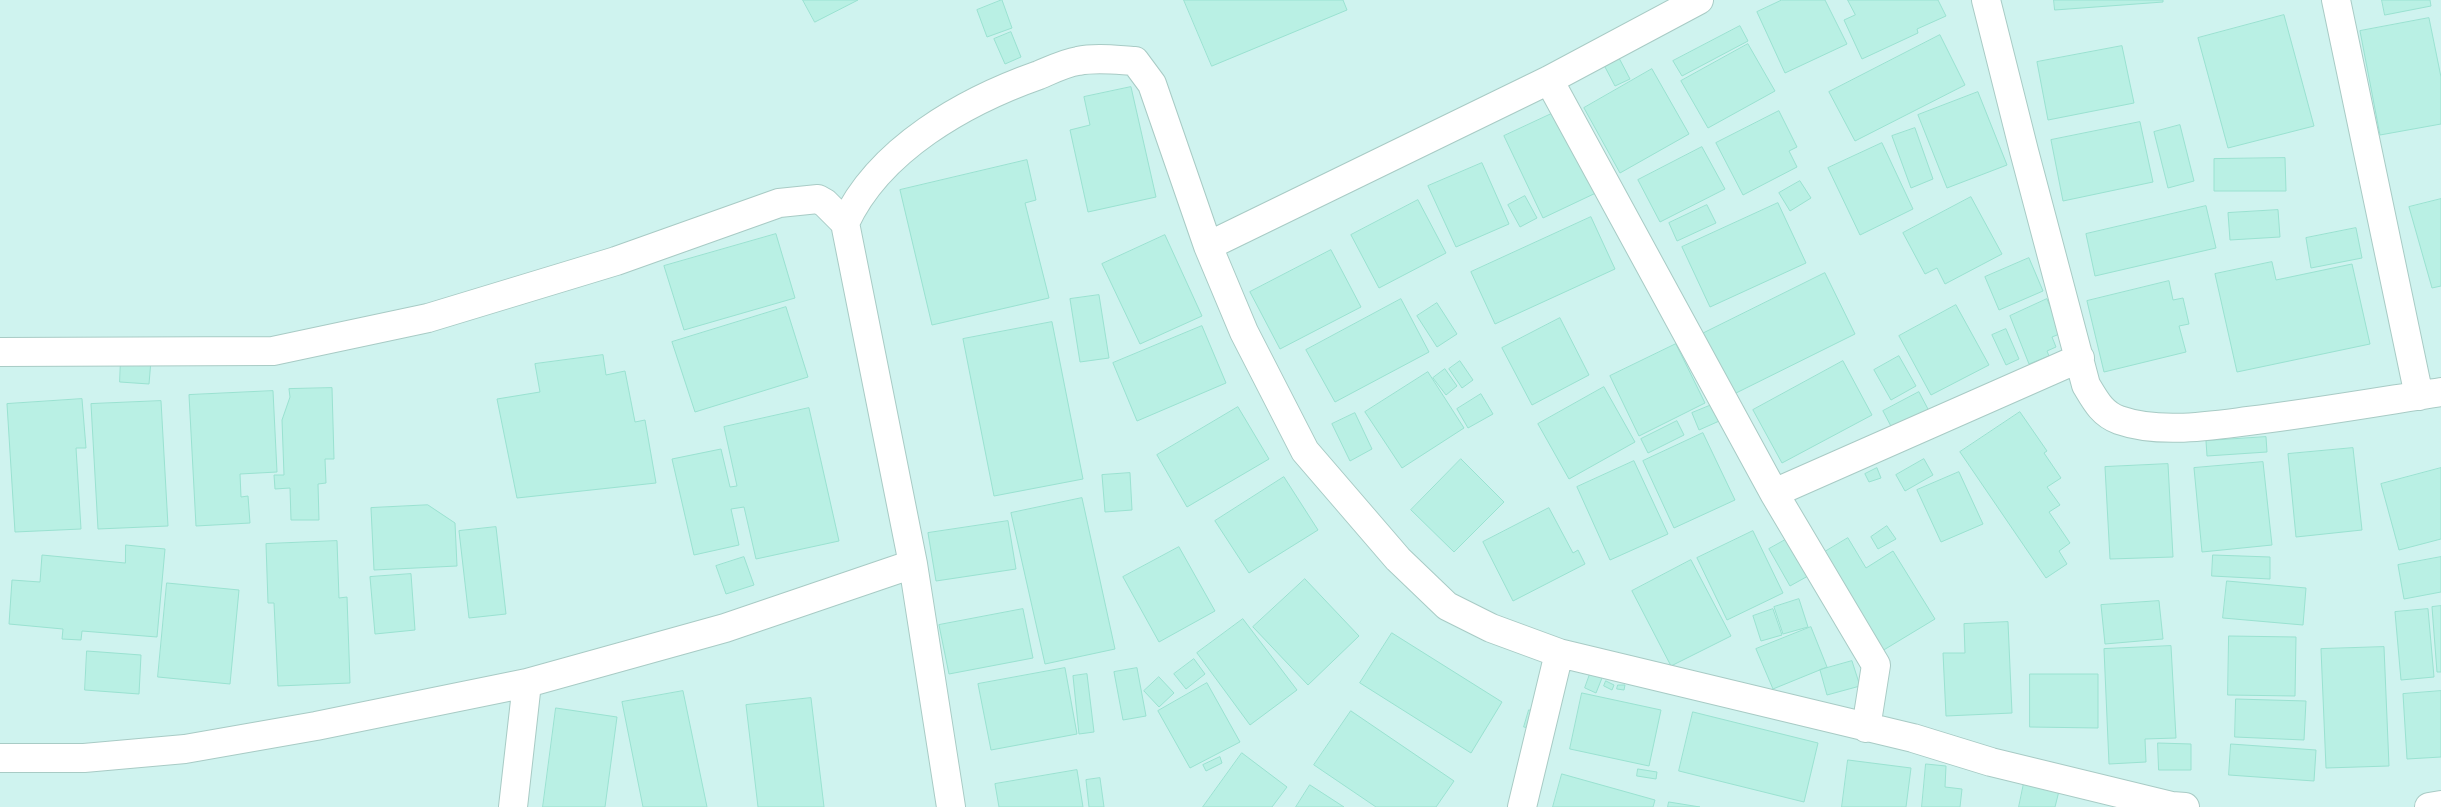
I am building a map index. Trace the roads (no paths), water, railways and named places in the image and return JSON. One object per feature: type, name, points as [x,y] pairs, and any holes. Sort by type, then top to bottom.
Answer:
[{"type":"street","points":[[1208,246],[1549,80],[1698,0]]},
{"type":"street","points":[[1986,0],[2086,385],[2101,409],[2119,420],[2152,427],[2214,425],[2281,417],[2430,394],[2336,0]]},
{"type":"street","points":[[845,223],[854,202],[868,182],[902,151],[942,121],[1004,87],[1078,61],[1107,59],[1135,62],[1152,84],[1208,246],[1244,332],[1306,451],[1398,559],[1447,606],[1490,628],[1559,653],[1913,738],[1991,762],[2177,807]]},
{"type":"street","points":[[1549,80],[1774,493],[1876,665],[1866,728]]},
{"type":"street","points":[[0,352],[273,351],[428,318],[616,261],[779,203],[818,200],[825,203],[845,223],[913,564],[951,807]]},
{"type":"street","points":[[1774,493],[2080,358]]},
{"type":"street","points":[[0,758],[84,758],[185,749],[316,726],[527,683],[725,628],[913,564]]},
{"type":"street","points":[[1522,807],[1559,653]]},
{"type":"street","points":[[513,807],[527,683]]},
{"type":"street","points":[[2429,807],[2441,805]]}]
